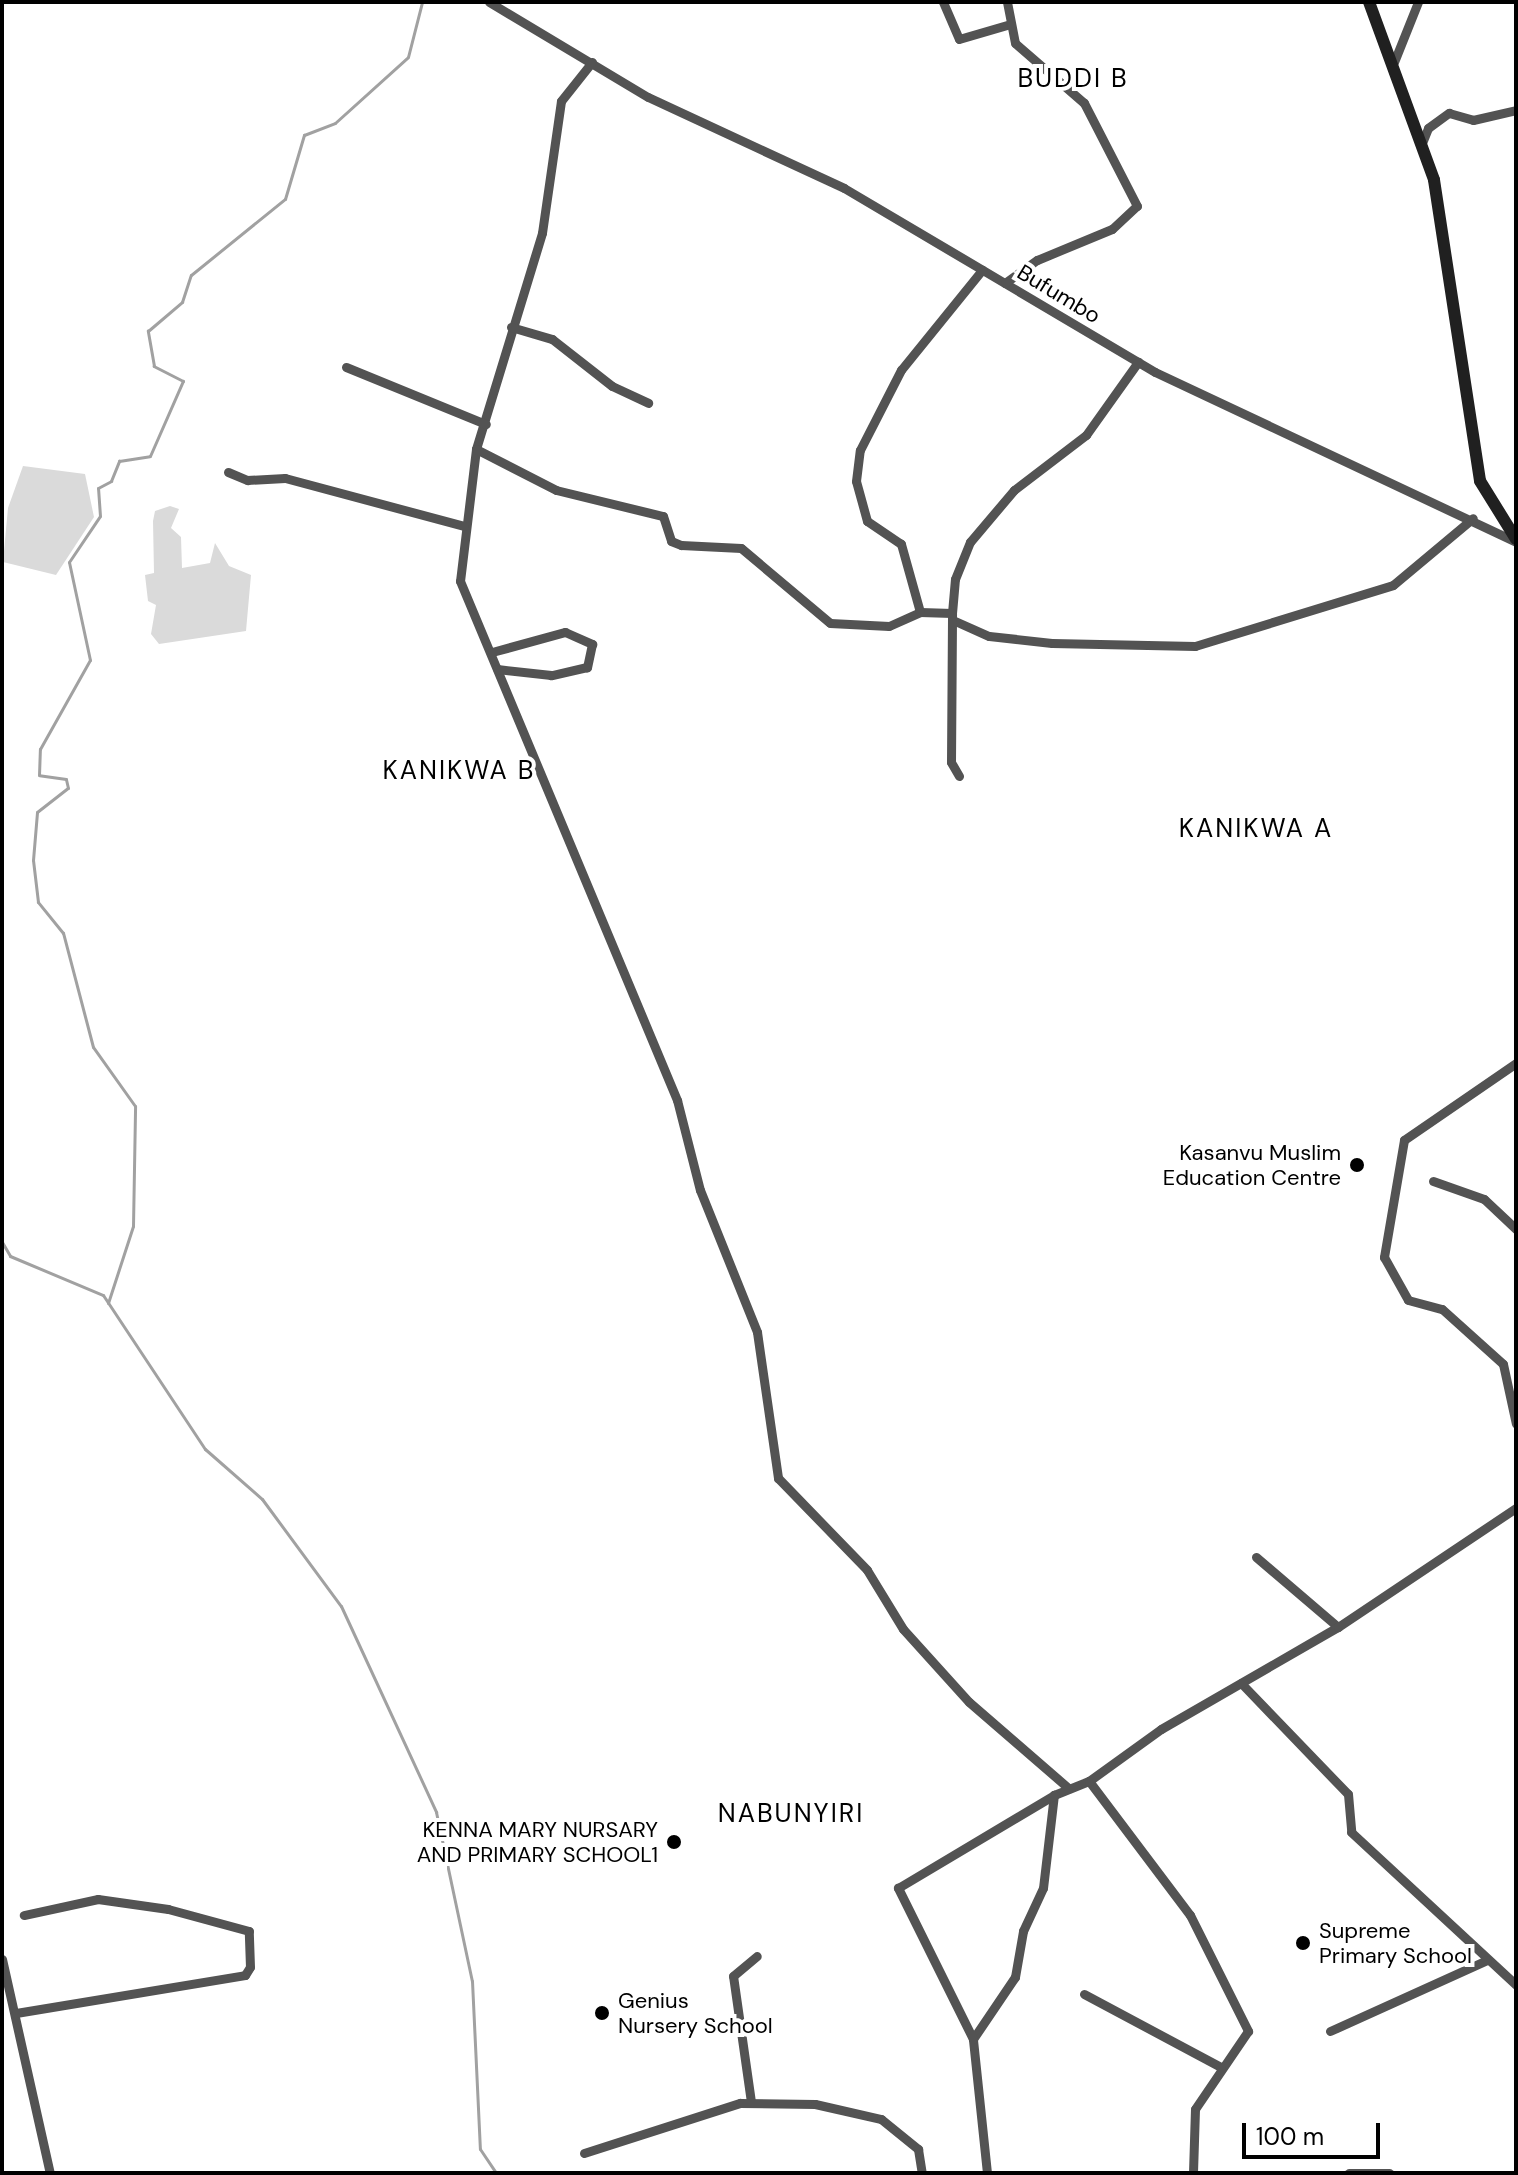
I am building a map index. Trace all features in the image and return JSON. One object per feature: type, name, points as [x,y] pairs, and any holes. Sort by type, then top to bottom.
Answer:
[{"type":"street","name":"Bufumbo","points":[[489,2],[648,97],[844,188],[1138,362],[1516,540]]},
{"type":"street","points":[[943,2],[959,39],[980,39],[1007,25]]},
{"type":"street","points":[[1005,283],[1037,260],[1112,229],[1137,206],[1084,103],[1026,58],[1007,25],[1007,2]]},
{"type":"street","points":[[1369,2],[1394,62],[1434,180],[1480,481],[1516,540]]},
{"type":"street","points":[[1394,62],[1418,2]]},
{"type":"street","points":[[592,62],[561,101],[542,233],[476,449],[464,526],[460,581],[677,1100],[700,1190],[757,1332],[778,1478],[867,1570],[903,1629],[969,1702],[1067,1787]]},
{"type":"street","points":[[1422,143],[1428,128],[1449,113],[1473,120],[1516,110]]},
{"type":"street","points":[[920,612],[901,544],[867,521],[857,501],[860,450],[901,370],[982,270]]},
{"type":"street","points":[[511,327],[552,339],[612,386],[648,403]]},
{"type":"street","points":[[959,776],[951,762],[949,686],[955,579],[970,542],[1014,490],[1086,435],[1138,362]]},
{"type":"street","points":[[346,367],[486,424]]},
{"type":"street","points":[[476,449],[556,490],[663,516],[671,541],[681,545],[748,552],[830,623],[889,626],[920,612],[954,617],[989,636],[1052,643],[1195,646],[1284,613],[1393,585],[1473,518]]},
{"type":"street","points":[[228,472],[247,480],[285,478],[464,526]]},
{"type":"street","points":[[492,652],[565,632],[592,644],[582,669],[551,675],[497,669]]},
{"type":"street","points":[[1516,1063],[1404,1140],[1384,1257],[1408,1300],[1442,1309],[1503,1364],[1516,1424]]},
{"type":"street","points":[[1433,1181],[1484,1199],[1516,1229]]},
{"type":"street","points":[[987,2173],[973,2039],[898,1888],[1067,1787],[1089,1781],[1241,1683],[1338,1627],[1516,1508]]},
{"type":"street","points":[[1256,1557],[1338,1627]]},
{"type":"street","points":[[1241,1683],[1348,1794],[1351,1832],[1516,1985]]},
{"type":"street","points":[[1089,1781],[1177,1894],[1245,2021],[1246,2043],[1221,2067],[1195,2109],[1193,2173]]},
{"type":"street","points":[[973,2039],[1015,1977],[1023,1931],[1043,1888],[1054,1795]]},
{"type":"street","points":[[16,2013],[245,1975],[250,1967],[249,1931],[168,1909],[98,1899],[24,1915]]},
{"type":"street","points":[[751,2102],[733,1976],[757,1956]]},
{"type":"street","points":[[2,1959],[50,2173]]},
{"type":"street","points":[[1330,2031],[1487,1960]]},
{"type":"street","points":[[1084,1994],[1221,2067]]},
{"type":"street","points":[[584,2153],[751,2102],[869,2113],[918,2149],[922,2173]]},
{"type":"street","points":[[1349,2173],[1389,2173]]},
{"type":"shaded area","points":[[23,466],[85,474],[94,517],[56,575],[3,562],[8,508]]},
{"type":"shaded area","points":[[170,506],[179,509],[171,528],[181,537],[182,568],[210,563],[215,543],[229,566],[251,575],[246,631],[159,644],[151,634],[156,605],[148,601],[145,575],[154,573],[153,521],[155,511]]},
{"type":"waterway","points":[[108,1303],[133,1226],[135,1106],[93,1047],[63,933],[38,902],[33,860],[37,812],[68,788],[66,779],[39,775],[40,749],[90,660],[69,562],[100,516],[98,488],[111,481],[119,461],[150,456],[183,381],[154,366],[148,331],[182,302],[191,275],[285,199],[304,135],[335,123],[408,57],[422,2]]},
{"type":"waterway","points":[[2,1242],[10,1256],[103,1295],[205,1449],[262,1499],[341,1606],[436,1812],[472,1981],[480,2149],[496,2173]]},
{"type":"place","name":"Kasanvu Muslim Education Centre","points":[[1357,1165]]},
{"type":"place","name":"KENNA MARY NURSARY AND PRIMARY SCHOOL1","points":[[674,1842]]},
{"type":"place","name":"Supreme Primary School","points":[[1303,1943]]},
{"type":"place","name":"Genius Nursery School","points":[[602,2013]]},
{"type":"district","name":"BUDDI B","points":[[1073,79]]},
{"type":"district","name":"KANIKWA B","points":[[459,771]]},
{"type":"district","name":"KANIKWA A","points":[[1256,829]]},
{"type":"district","name":"NABUNYIRI","points":[[791,1814]]}]
